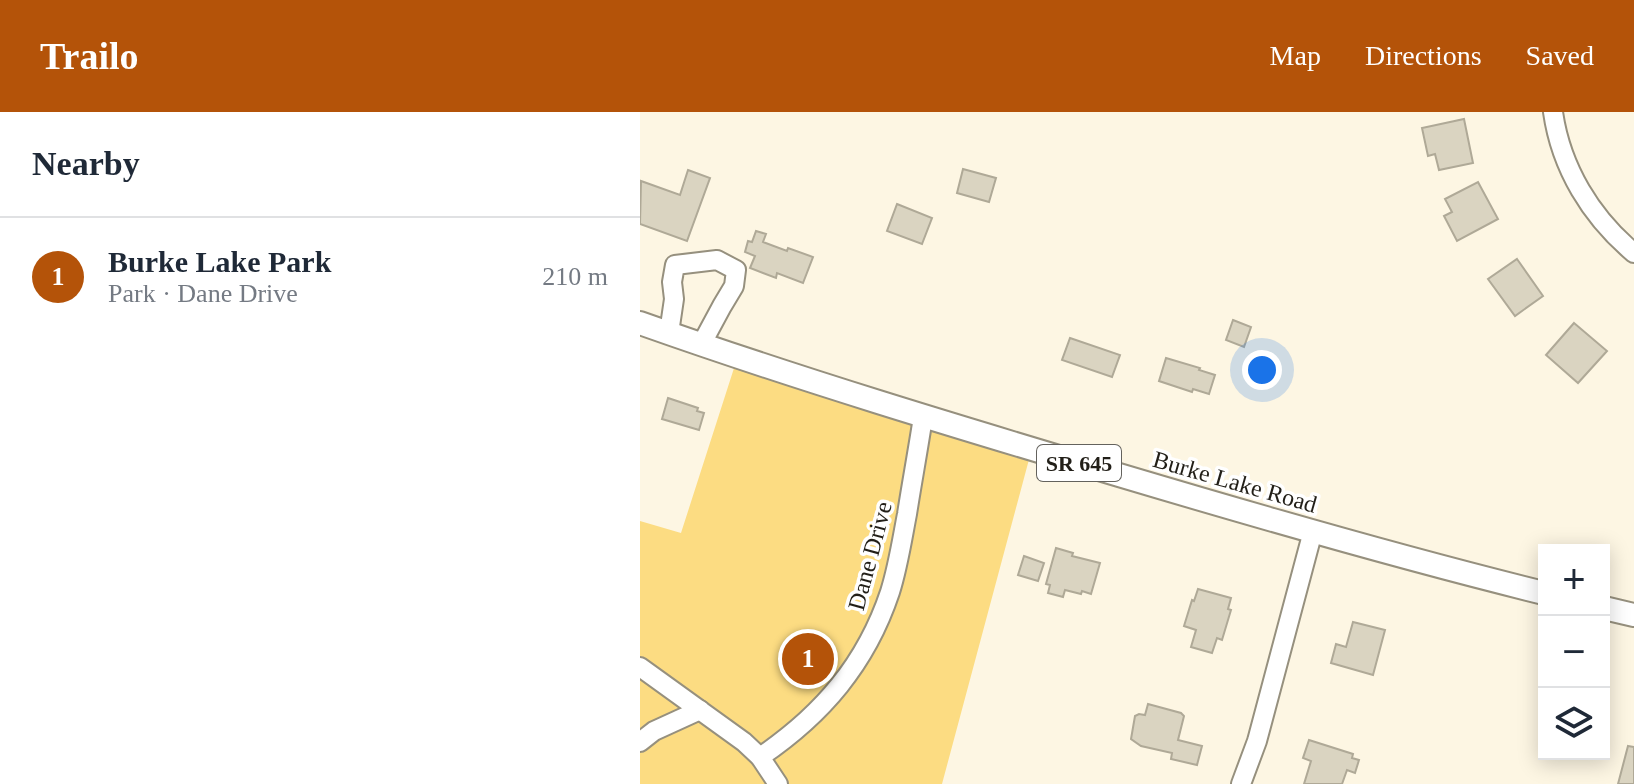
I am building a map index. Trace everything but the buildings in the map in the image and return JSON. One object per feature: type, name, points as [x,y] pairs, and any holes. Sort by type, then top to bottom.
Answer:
[{"type":"main road","name":"Burke Lake Road","points":[[640,323],[923,417],[1313,531],[1538,591]]},
{"type":"main road","points":[[1610,609],[1634,615]]},
{"type":"street","points":[[1553,112],[1561,150],[1588,204],[1603,224],[1634,253]]},
{"type":"street","points":[[669,333],[675,265],[717,260],[736,270],[734,286],[701,345]]},
{"type":"street","name":"Dane Drive","points":[[760,757],[795,732],[832,697],[857,662],[877,625],[900,552],[923,417]]},
{"type":"street","points":[[1241,784],[1257,741],[1313,531]]},
{"type":"street","points":[[640,667],[744,742],[760,757],[778,784]]},
{"type":"street","points":[[640,742],[654,731],[700,710]]},
{"type":"shaded area","points":[[735,365],[1031,452],[942,784],[640,784],[640,521],[681,533]]},
{"type":"place","name":"Burke Lake Park","points":[[808,659]]}]
